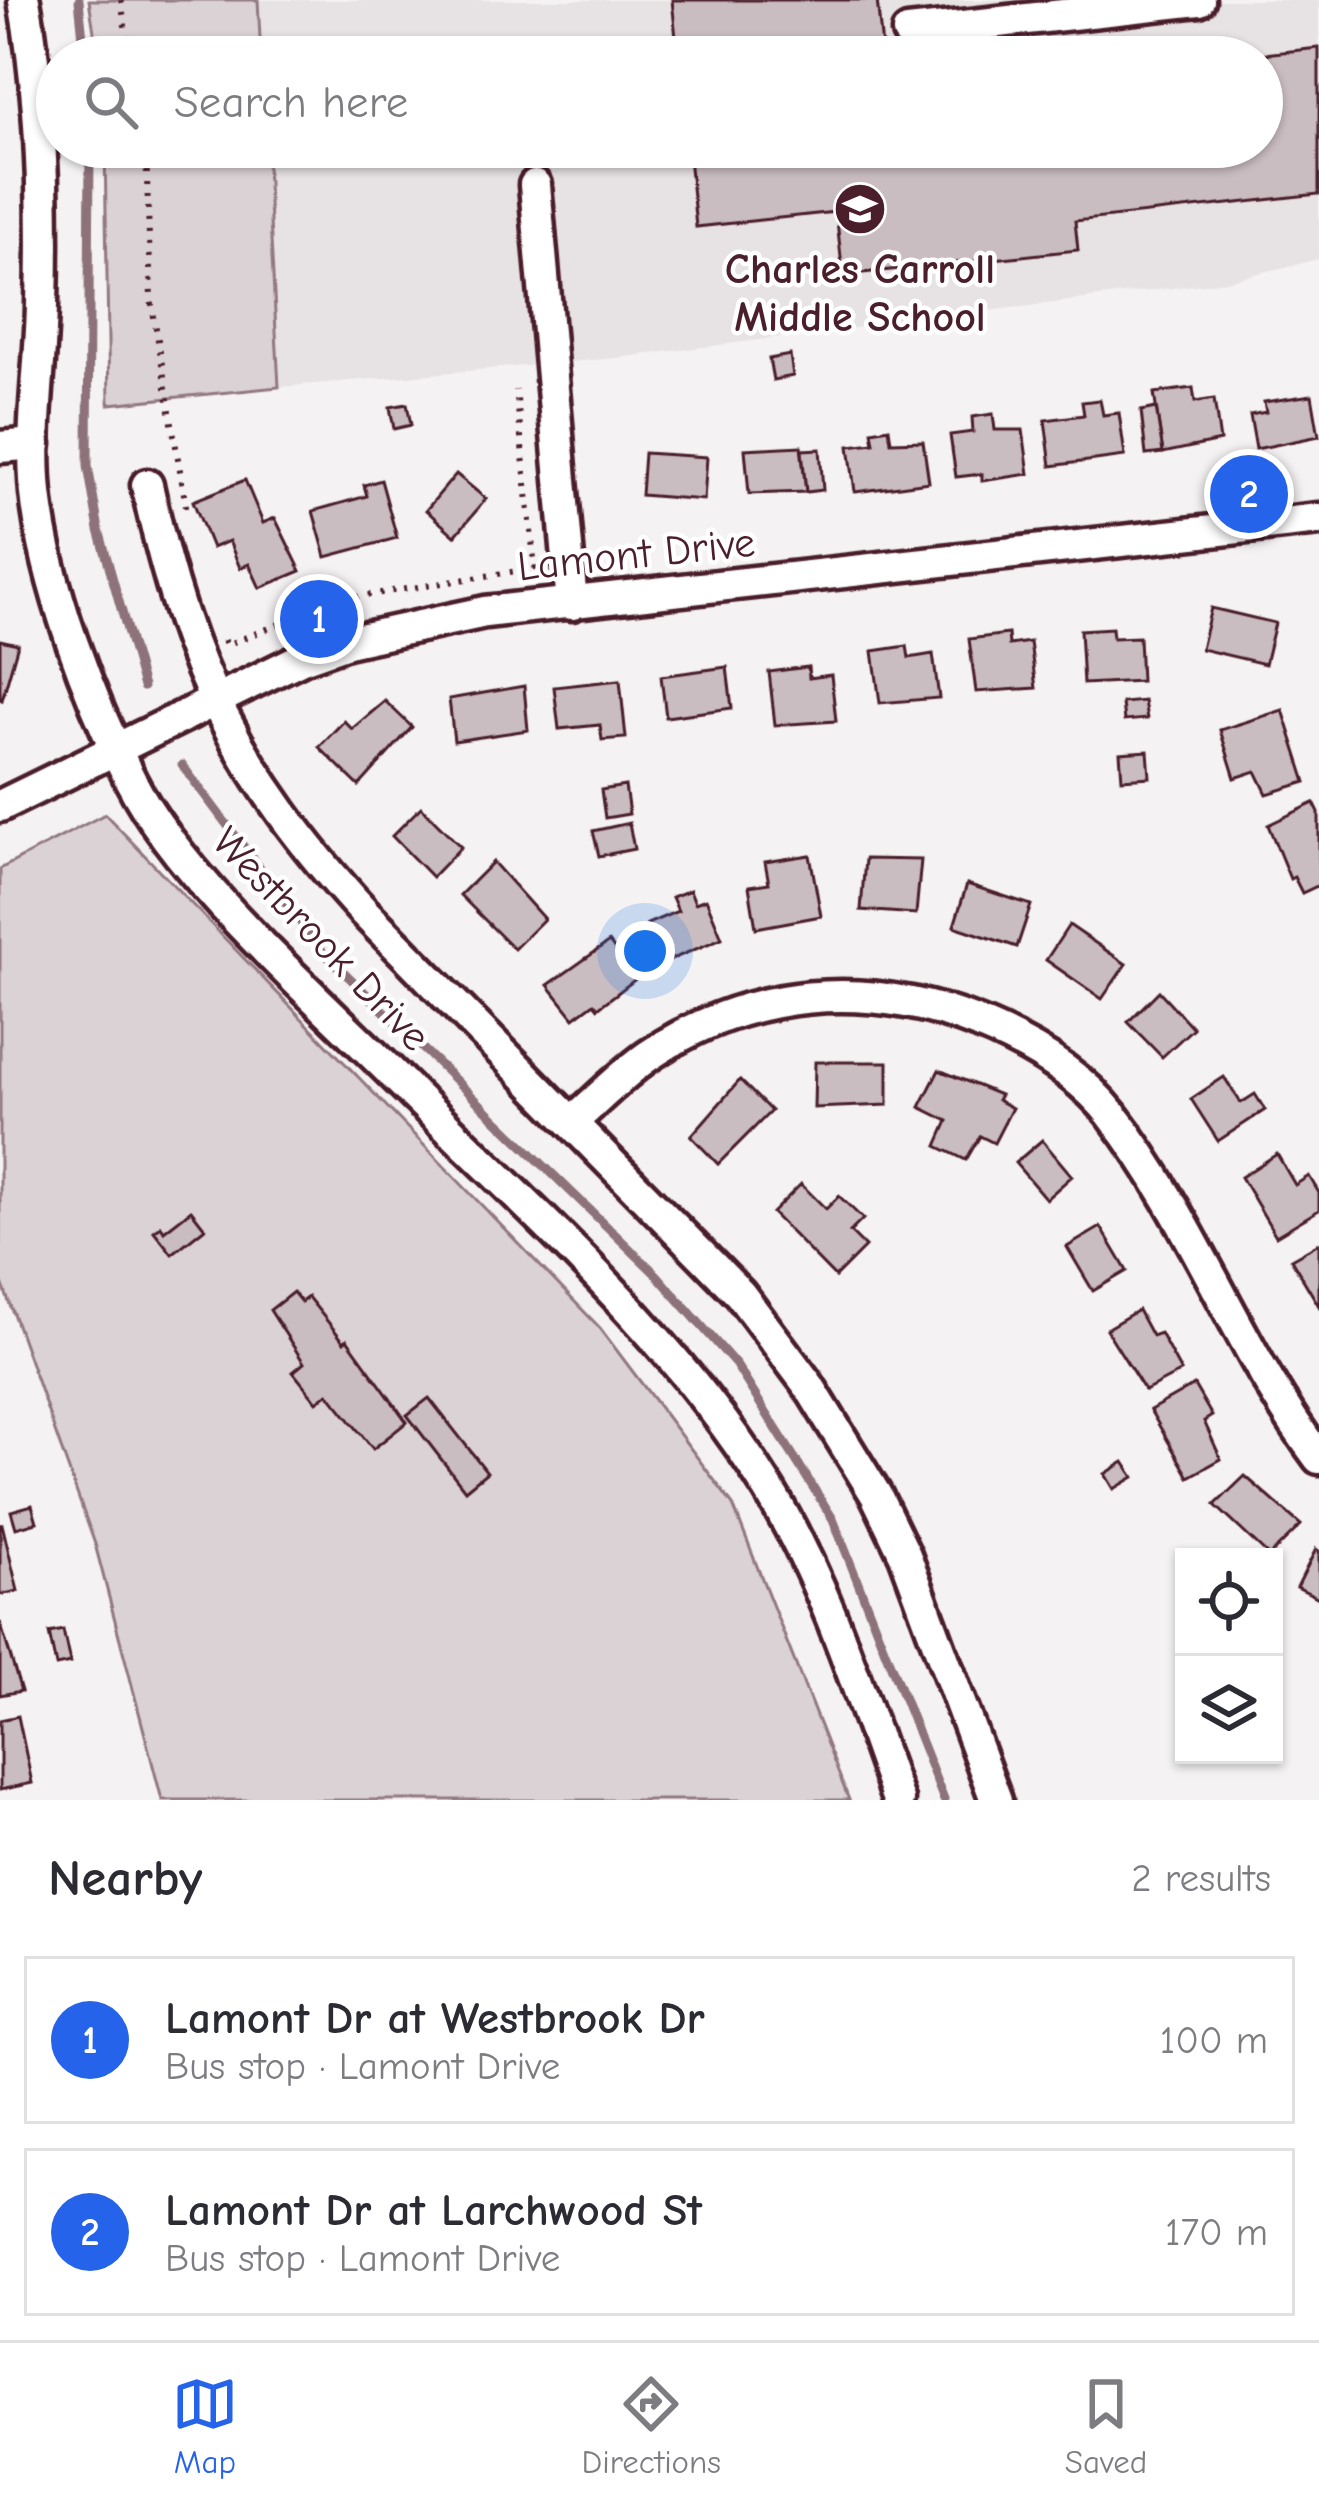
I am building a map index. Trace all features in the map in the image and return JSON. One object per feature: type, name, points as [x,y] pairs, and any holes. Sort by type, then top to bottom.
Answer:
[{"type":"street","name":"Westbrook Drive","points":[[24,0],[36,78]]},
{"type":"street","points":[[908,32],[1199,0]]},
{"type":"street","name":"Westbrook Drive","points":[[42,168],[35,444],[41,526],[86,674],[116,749],[158,824],[244,924],[624,1304],[736,1438],[813,1575],[898,1800]]},
{"type":"street","points":[[535,185],[572,604]]},
{"type":"street","points":[[0,447],[35,444]]},
{"type":"street","name":"Westbrook Drive","points":[[147,484],[165,567],[211,700],[246,765],[320,865],[740,1294],[844,1440],[905,1555],[996,1800]]},
{"type":"street","name":"Lamont Drive","points":[[0,806],[211,700],[347,642],[485,613],[1318,522]]},
{"type":"street","points":[[572,1122],[668,1042],[762,1005],[860,992],[932,1007],[1011,1036],[1090,1091],[1120,1126],[1264,1375],[1319,1458]]},
{"type":"path","points":[[122,0],[127,36]]},
{"type":"path","points":[[147,168],[151,299],[188,516]]},
{"type":"path","points":[[220,628],[226,645],[344,599],[535,568],[516,390]]},
{"type":"shaded area","points":[[89,0],[258,0],[260,36],[95,36]]},
{"type":"shaded area","points":[[258,0],[1319,0],[1319,259],[1226,281],[616,358],[279,387],[267,168],[1283,168],[1283,36],[260,36]]},
{"type":"shaded area","points":[[105,168],[267,168],[279,387],[109,404]]},
{"type":"shaded area","points":[[105,814],[600,1328],[733,1505],[849,1800],[162,1800],[95,1544],[0,1277],[0,869]]},
{"type":"building","points":[[672,0],[877,0],[881,36],[676,36]]},
{"type":"building","points":[[1319,48],[1319,194],[1075,221],[1078,250],[843,275],[836,212],[696,227],[690,168],[1283,168],[1283,52]]},
{"type":"building","points":[[790,355],[793,376],[773,380],[769,359]]},
{"type":"building","points":[[1193,388],[1195,402],[1214,399],[1220,441],[1163,453],[1154,393]]},
{"type":"building","points":[[1312,395],[1319,436],[1256,449],[1250,415],[1266,412],[1264,402]]},
{"type":"building","points":[[1100,400],[1103,415],[1119,413],[1125,456],[1051,466],[1045,420],[1084,415],[1082,402]]},
{"type":"building","points":[[407,404],[411,425],[394,429],[390,407]]},
{"type":"building","points":[[1156,408],[1163,453],[1146,455],[1141,411]]},
{"type":"building","points":[[993,414],[995,430],[1023,430],[1029,474],[982,481],[982,474],[956,477],[950,435],[973,432],[972,417]]},
{"type":"building","points":[[889,428],[891,442],[923,441],[929,482],[855,492],[849,446],[874,443],[872,431]]},
{"type":"building","points":[[801,446],[806,492],[749,494],[745,449]]},
{"type":"building","points":[[820,449],[823,490],[806,492],[802,450]]},
{"type":"building","points":[[644,453],[707,457],[704,500],[641,495]]},
{"type":"building","points":[[456,474],[486,499],[455,536],[426,510]]},
{"type":"building","points":[[245,480],[263,523],[275,518],[301,571],[260,588],[249,564],[240,568],[229,541],[212,548],[193,501]]},
{"type":"building","points":[[381,480],[397,538],[326,557],[313,511],[367,496],[364,485]]},
{"type":"building","points":[[1211,608],[1275,623],[1265,664],[1201,649]]},
{"type":"building","points":[[1112,628],[1113,638],[1139,637],[1141,681],[1083,684],[1080,630]]},
{"type":"building","points":[[1008,634],[1009,645],[1030,642],[1036,688],[976,692],[969,639]]},
{"type":"building","points":[[0,640],[18,644],[2,700],[0,699]]},
{"type":"building","points":[[907,646],[909,658],[933,654],[939,698],[880,703],[873,651]]},
{"type":"building","points":[[727,667],[732,708],[666,717],[661,676]]},
{"type":"building","points":[[808,667],[809,678],[831,675],[836,721],[775,725],[769,672]]},
{"type":"building","points":[[620,680],[626,738],[602,740],[600,725],[559,729],[554,687]]},
{"type":"building","points":[[524,686],[528,730],[454,741],[449,699]]},
{"type":"building","points":[[385,701],[412,727],[359,786],[319,747],[344,721],[352,729]]},
{"type":"building","points":[[1144,701],[1147,719],[1124,721],[1122,703]]},
{"type":"building","points":[[1283,710],[1306,782],[1267,794],[1256,771],[1235,778],[1220,730]]},
{"type":"building","points":[[1148,751],[1150,777],[1122,779],[1120,753]]},
{"type":"building","points":[[625,786],[629,814],[605,818],[601,790]]},
{"type":"building","points":[[1314,803],[1319,813],[1319,885],[1302,893],[1294,877],[1290,879],[1268,825]]},
{"type":"building","points":[[421,807],[461,847],[432,877],[392,836]]},
{"type":"building","points":[[629,823],[634,849],[599,856],[593,831]]},
{"type":"building","points":[[810,855],[821,916],[756,928],[749,886],[769,883],[765,862]]},
{"type":"building","points":[[865,859],[921,860],[916,914],[861,910]]},
{"type":"building","points":[[493,862],[544,919],[514,949],[460,895]]},
{"type":"building","points":[[967,884],[1031,905],[1017,947],[954,926]]},
{"type":"building","points":[[690,890],[695,903],[706,899],[722,938],[663,963],[647,924],[678,911],[672,897]]},
{"type":"building","points":[[1069,925],[1126,964],[1102,999],[1046,960]]},
{"type":"building","points":[[609,942],[637,978],[598,1008],[594,1003],[574,1018],[548,985]]},
{"type":"building","points":[[1159,991],[1193,1028],[1162,1057],[1128,1022]]},
{"type":"building","points":[[815,1062],[888,1062],[888,1105],[814,1108]]},
{"type":"building","points":[[939,1070],[1000,1095],[997,1100],[1012,1108],[994,1143],[980,1136],[966,1160],[937,1146],[948,1121],[920,1107]]},
{"type":"building","points":[[1224,1077],[1241,1103],[1255,1094],[1265,1110],[1218,1141],[1191,1099]]},
{"type":"building","points":[[740,1080],[771,1111],[718,1164],[691,1136]]},
{"type":"building","points":[[1042,1140],[1072,1176],[1046,1199],[1015,1163]]},
{"type":"building","points":[[1277,1154],[1295,1185],[1309,1176],[1319,1193],[1319,1210],[1276,1236],[1241,1177]]},
{"type":"building","points":[[801,1184],[826,1209],[839,1196],[863,1219],[850,1232],[865,1247],[835,1277],[772,1213]]},
{"type":"building","points":[[191,1210],[205,1228],[172,1254],[154,1231],[161,1226],[164,1231]]},
{"type":"building","points":[[1101,1227],[1127,1271],[1093,1291],[1067,1247]]},
{"type":"building","points":[[1319,1243],[1319,1306],[1291,1259]]},
{"type":"building","points":[[293,1292],[301,1302],[308,1297],[344,1342],[347,1339],[407,1422],[373,1449],[328,1393],[317,1402],[293,1372],[304,1363],[270,1310]]},
{"type":"building","points":[[1138,1310],[1152,1336],[1160,1333],[1181,1372],[1145,1391],[1106,1329]]},
{"type":"building","points":[[1194,1385],[1212,1416],[1204,1421],[1221,1459],[1189,1477],[1150,1410]]},
{"type":"building","points":[[429,1398],[487,1472],[465,1490],[407,1415]]},
{"type":"building","points":[[1124,1462],[1134,1477],[1114,1489],[1105,1474]]},
{"type":"building","points":[[1245,1476],[1301,1525],[1277,1548],[1261,1548],[1215,1505]]},
{"type":"building","points":[[32,1505],[37,1522],[16,1528],[11,1511]]},
{"type":"building","points":[[0,1525],[18,1591],[0,1595]]},
{"type":"building","points":[[1316,1549],[1319,1551],[1319,1598],[1297,1587]]},
{"type":"building","points":[[0,1622],[21,1691],[0,1695]]},
{"type":"building","points":[[63,1630],[70,1663],[56,1666],[49,1633]]},
{"type":"building","points":[[18,1716],[32,1783],[0,1790],[0,1720]]},
{"type":"waterway","points":[[79,0],[83,36]]},
{"type":"waterway","points":[[90,168],[88,466],[99,530],[143,687]]},
{"type":"waterway","points":[[182,765],[323,952],[657,1275],[736,1365],[833,1519],[944,1800]]},
{"type":"place","name":"Charles Carroll Middle School","points":[[860,209]]},
{"type":"place","name":"Lamont Dr at Larchwood St","points":[[1249,494]]},
{"type":"place","name":"Lamont Dr at Westbrook Dr","points":[[319,619]]}]
